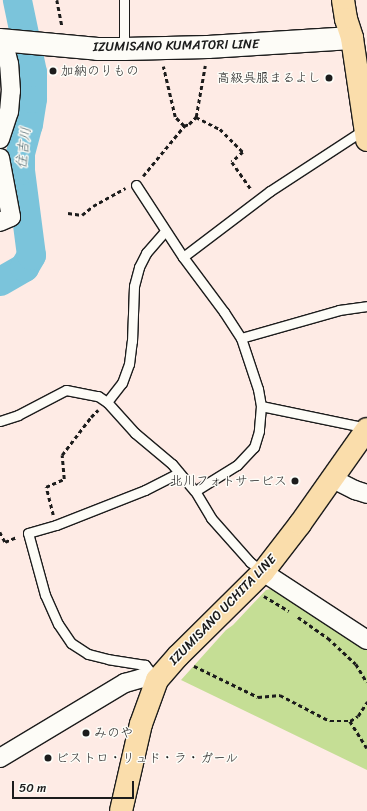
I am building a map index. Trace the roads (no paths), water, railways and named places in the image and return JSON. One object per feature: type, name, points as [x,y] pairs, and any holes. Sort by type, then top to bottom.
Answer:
[{"type":"main road","points":[[343,0],[346,19],[359,37],[366,134]]},
{"type":"main road","name":"IZUMISANO KUMATORI LINE","points":[[5,40],[39,44],[124,49],[208,46],[359,37]]},
{"type":"main road","name":"IZUMISANO UCHITA LINE","points":[[121,811],[141,724],[157,680],[178,656],[263,572],[333,479],[367,428]]},
{"type":"street","points":[[0,139],[9,112],[11,91],[5,40]]},
{"type":"street","points":[[0,158],[11,217],[0,222]]},
{"type":"street","points":[[333,479],[367,494]]},
{"type":"street","points":[[263,572],[367,640]]},
{"type":"street","points":[[0,758],[125,683],[142,678],[157,680]]},
{"type":"lane","points":[[124,0],[124,49]]},
{"type":"lane","points":[[183,257],[258,200],[366,134]]},
{"type":"lane","points":[[136,185],[165,231],[241,338],[258,389],[261,406],[259,431],[254,447],[237,465],[195,491]]},
{"type":"lane","points":[[107,402],[122,383],[129,364],[132,341],[134,286],[139,267],[146,253],[165,231]]},
{"type":"lane","points":[[241,338],[339,310],[367,306]]},
{"type":"lane","points":[[0,421],[18,415],[66,390],[98,396],[107,402],[136,433],[172,464],[195,491],[211,518],[250,562],[263,572]]},
{"type":"lane","points":[[261,406],[367,428]]},
{"type":"lane","points":[[157,680],[145,665],[88,654],[71,642],[58,624],[45,595],[28,533],[56,525],[145,490],[179,473]]},
{"type":"waterway","name":"住吉川","points":[[0,281],[24,267],[31,255],[20,170],[20,153],[28,124],[32,98],[32,72],[17,0]]},
{"type":"place","name":"加納のりもの","points":[[53,71]]},
{"type":"place","name":"高級呉服まるよし","points":[[329,78]]},
{"type":"place","name":"北川フォトサービス","points":[[295,481]]},
{"type":"place","name":"みのや","points":[[86,733]]},
{"type":"place","name":"ビストロ・リュド・ラ・ガール","points":[[48,758]]}]
